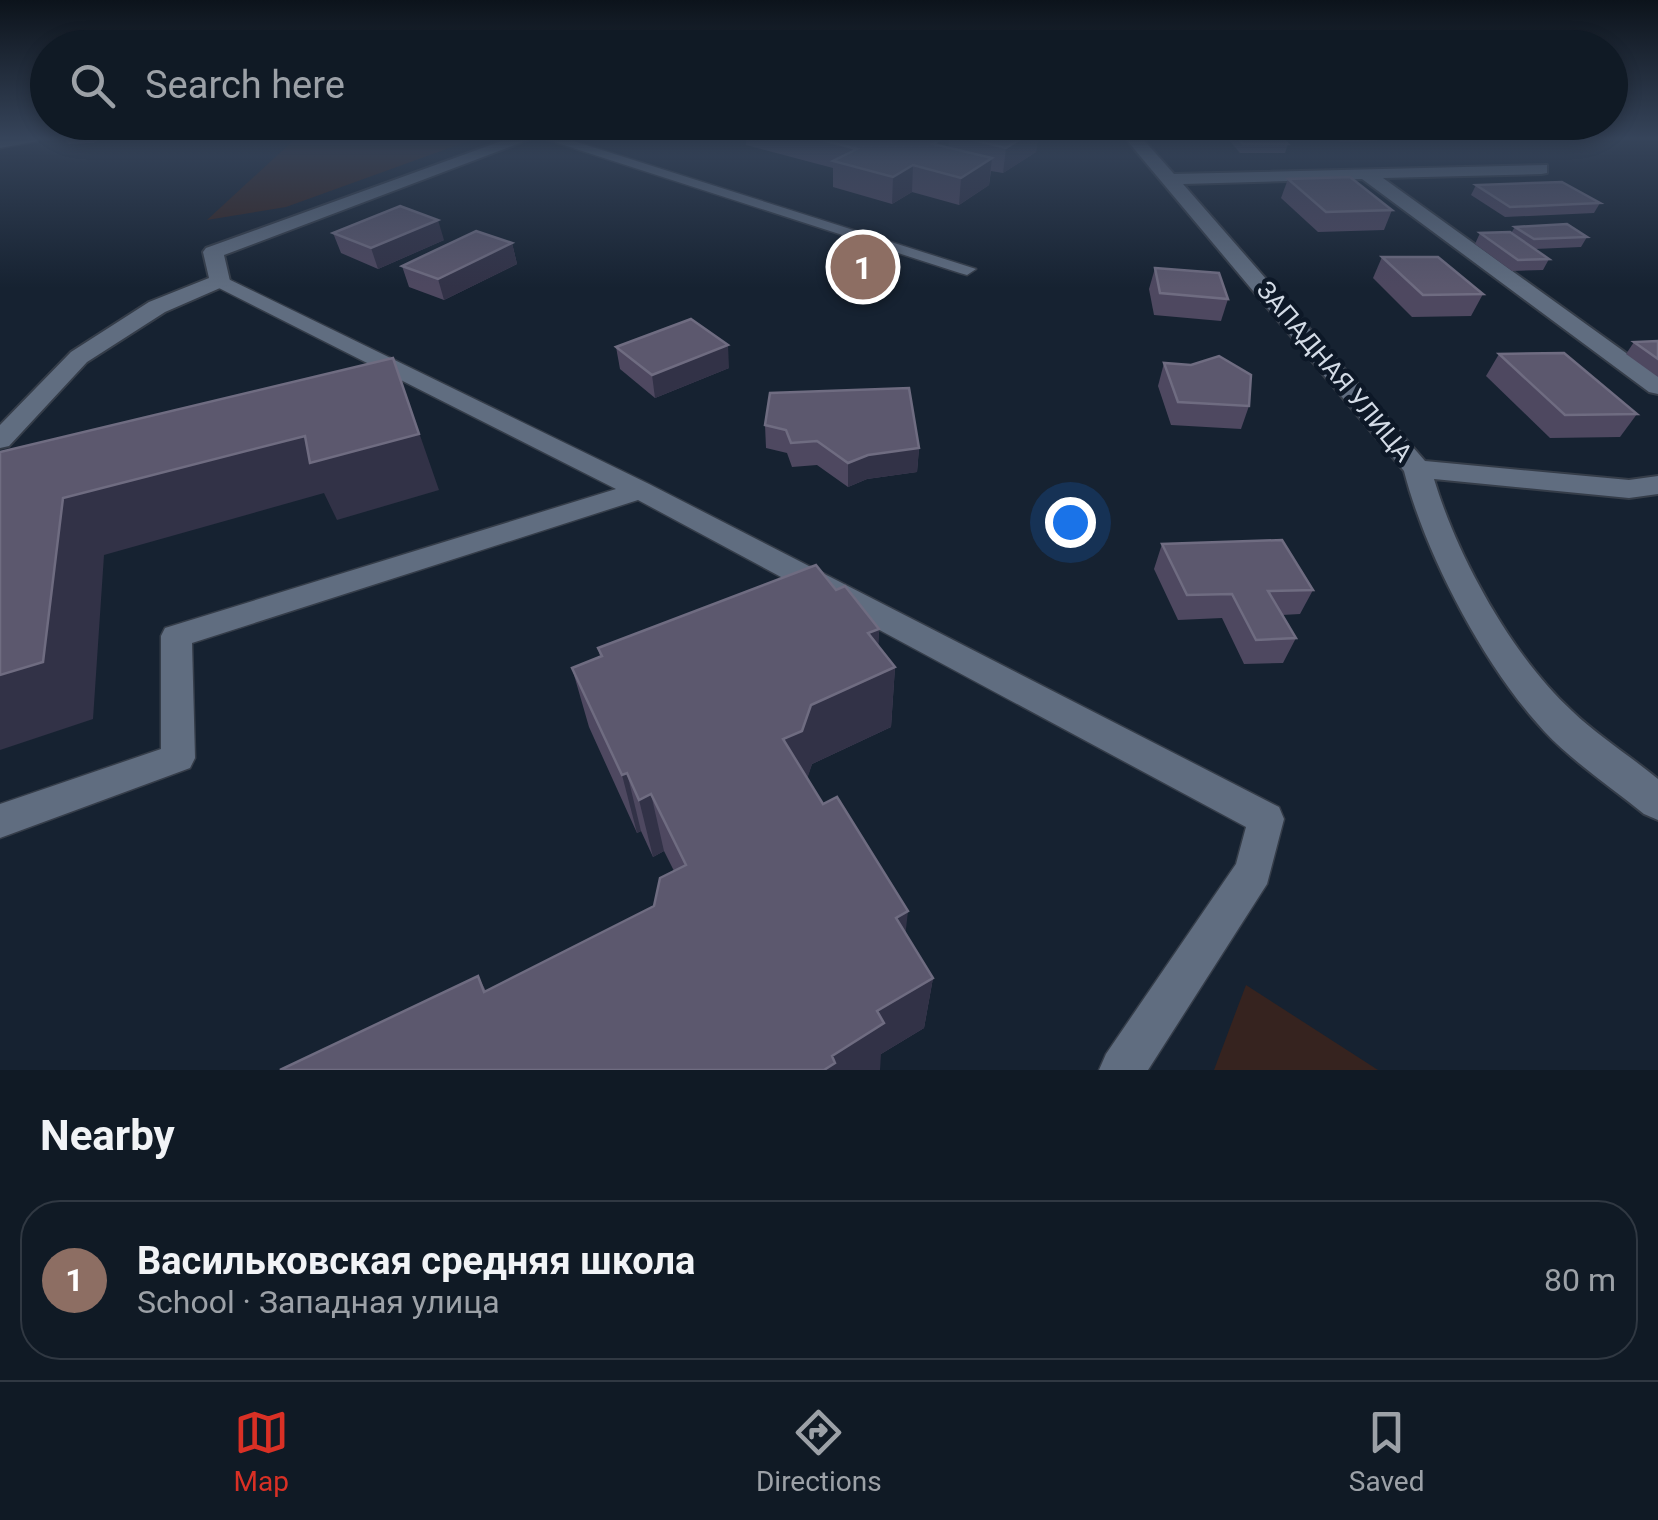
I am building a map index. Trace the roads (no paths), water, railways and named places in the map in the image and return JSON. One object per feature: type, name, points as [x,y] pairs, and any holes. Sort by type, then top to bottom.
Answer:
[{"type":"street","points":[[0,440],[79,357],[157,307],[220,281],[214,252],[389,188]]},
{"type":"street","name":"ЗАПАДНАЯ УЛИЦА","points":[[1178,188],[1417,469],[1430,519],[1502,652],[1558,721],[1658,802]]},
{"type":"street","points":[[1385,188],[1658,387]]},
{"type":"street","points":[[1417,469],[1628,488],[1658,485]]},
{"type":"lane","points":[[708,188],[967,269]]},
{"type":"lane","points":[[220,281],[640,490],[1266,819],[1253,871],[1122,1070]]},
{"type":"lane","points":[[0,821],[178,758],[176,636],[640,490]]},
{"type":"place","name":"Васильковская средняя школа","points":[[863,267]]}]
